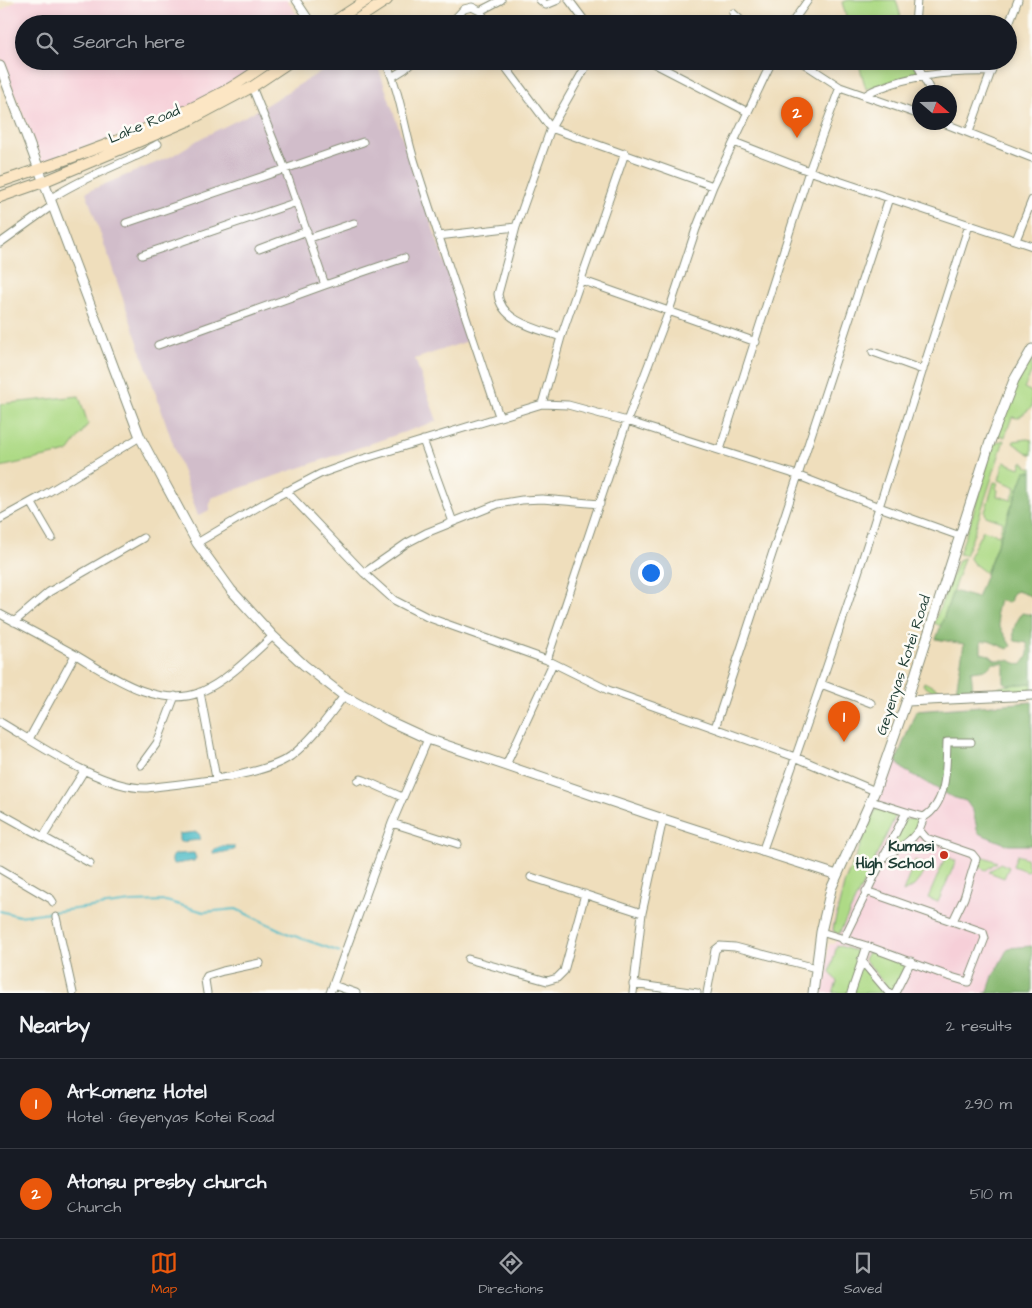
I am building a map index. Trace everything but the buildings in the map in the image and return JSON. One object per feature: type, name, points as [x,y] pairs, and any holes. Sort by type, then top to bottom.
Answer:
[{"type":"main road","points":[[344,15],[367,0]]},
{"type":"main road","points":[[366,15],[388,0]]},
{"type":"main road","name":"Lake Road","points":[[0,182],[130,135],[183,112],[225,91],[257,70]]},
{"type":"main road","name":"Lake Road","points":[[0,197],[43,182],[188,121],[252,87],[278,70]]},
{"type":"street","points":[[296,0],[306,15]]},
{"type":"street","points":[[480,11],[501,0]]},
{"type":"street","points":[[540,0],[546,5],[558,0]]},
{"type":"street","points":[[569,0],[579,15]]},
{"type":"street","points":[[797,15],[808,0]]},
{"type":"street","points":[[915,15],[917,0]]},
{"type":"street","points":[[1012,15],[1018,0]]},
{"type":"street","points":[[458,15],[468,7],[475,7],[482,15]]},
{"type":"street","points":[[0,66],[140,436],[197,543],[231,590],[273,636],[304,665],[344,696],[389,721],[428,739],[663,819],[836,875]]},
{"type":"street","points":[[389,70],[411,152],[499,416]]},
{"type":"street","points":[[392,77],[403,70]]},
{"type":"street","points":[[509,70],[551,128],[713,186]]},
{"type":"street","points":[[561,337],[518,321],[504,310],[499,301],[498,294],[516,227],[551,128],[584,70]]},
{"type":"street","points":[[666,70],[748,112]]},
{"type":"street","points":[[506,765],[550,662],[627,421],[670,311],[696,229],[713,186],[768,70]]},
{"type":"street","points":[[814,70],[840,86],[912,112]]},
{"type":"street","points":[[921,70],[927,85]]},
{"type":"street","points":[[865,96],[869,92],[890,84],[922,75],[991,72],[968,132]]},
{"type":"street","points":[[720,450],[809,172],[840,86]]},
{"type":"street","points":[[252,87],[285,168],[325,285]]},
{"type":"street","points":[[957,128],[1032,158]]},
{"type":"street","points":[[126,224],[363,142]]},
{"type":"street","points":[[734,142],[809,172],[1032,246]]},
{"type":"street","points":[[0,242],[83,180],[158,144]]},
{"type":"street","points":[[542,404],[561,337],[625,153]]},
{"type":"street","points":[[715,728],[889,198]]},
{"type":"street","points":[[1016,240],[1032,200]]},
{"type":"street","points":[[142,255],[297,202]]},
{"type":"street","points":[[259,249],[308,234],[354,223]]},
{"type":"street","points":[[762,852],[821,684],[968,225]]},
{"type":"street","points":[[438,236],[516,227]]},
{"type":"street","points":[[158,345],[404,258]]},
{"type":"street","points":[[581,280],[756,342]]},
{"type":"street","name":"Geyenyas Kotei Road","points":[[813,993],[826,905],[836,875],[875,792],[907,702],[991,439],[1008,392],[1032,348]]},
{"type":"street","points":[[873,352],[923,370]]},
{"type":"street","points":[[197,543],[286,491],[320,474],[542,404],[568,405],[720,450],[797,475],[960,536]]},
{"type":"street","points":[[0,519],[140,436]]},
{"type":"street","points":[[423,440],[453,522]]},
{"type":"street","points":[[286,491],[364,573],[394,600],[413,611],[550,662],[608,690],[795,758],[875,792]]},
{"type":"street","points":[[364,573],[407,543],[498,504],[522,500],[559,500],[600,504]]},
{"type":"street","points":[[31,502],[52,538]]},
{"type":"street","points":[[14,622],[49,592],[143,538]]},
{"type":"street","points":[[0,614],[108,675],[137,688],[159,695],[183,696],[200,692],[229,675],[273,636]]},
{"type":"street","points":[[30,739],[75,655]]},
{"type":"street","points":[[821,684],[871,703]]},
{"type":"street","points":[[200,692],[216,778]]},
{"type":"street","points":[[907,702],[1032,695]]},
{"type":"street","points":[[141,765],[157,743],[176,696]]},
{"type":"street","points":[[0,722],[84,771],[130,787],[139,788],[216,778],[266,768],[291,756],[321,728],[344,696]]},
{"type":"street","points":[[330,993],[402,796],[428,739]]},
{"type":"street","points":[[884,855],[910,842],[919,830],[924,816],[937,805],[942,792],[947,742],[971,742]]},
{"type":"street","points":[[44,836],[84,771]]},
{"type":"street","points":[[358,781],[364,780],[402,796]]},
{"type":"street","points":[[871,801],[924,816]]},
{"type":"street","points":[[843,940],[906,812]]},
{"type":"street","points":[[0,813],[90,863]]},
{"type":"street","points":[[632,993],[642,913],[663,819]]},
{"type":"street","points":[[392,823],[458,844]]},
{"type":"street","points":[[919,830],[926,838],[972,854],[976,859],[964,898],[953,921]]},
{"type":"street","points":[[0,869],[53,902]]},
{"type":"street","points":[[531,877],[642,913]]},
{"type":"street","points":[[821,932],[867,946],[968,982],[985,934],[978,929],[866,891]]},
{"type":"street","points":[[468,959],[548,981],[557,978],[564,971],[585,894]]},
{"type":"street","points":[[56,917],[73,993]]},
{"type":"street","points":[[707,993],[715,950],[720,946],[736,946],[816,968]]},
{"type":"street","points":[[851,993],[867,946]]},
{"type":"street","points":[[861,960],[889,993]]},
{"type":"street","points":[[895,993],[911,961]]},
{"type":"street","points":[[207,993],[205,980],[207,976],[223,970],[260,963]]},
{"type":"street","points":[[634,984],[696,993]]},
{"type":"street","points":[[333,985],[356,993]]},
{"type":"shaded area","points":[[17,0],[287,0],[297,15],[15,15],[15,70],[254,70],[216,96],[154,124],[42,162],[0,56],[0,11]]},
{"type":"shaded area","points":[[323,70],[379,70],[471,340],[415,359],[437,421],[211,498],[209,510],[198,516],[86,192],[172,156],[201,138],[256,111]]},
{"type":"shaded area","name":"Kumasi High School","points":[[1032,701],[1032,993],[822,993],[829,944],[834,944],[839,935],[831,930],[844,881],[916,710]]},
{"type":"green space","points":[[849,0],[896,0],[900,15],[846,15],[842,2]]},
{"type":"green space","points":[[861,70],[917,70],[918,73],[866,89]]},
{"type":"green space","points":[[1032,352],[1032,372],[1024,388],[1032,392],[1032,407],[1018,418],[1012,417],[1005,437],[995,434],[1009,399]]},
{"type":"green space","points":[[79,396],[88,424],[68,452],[0,467],[0,404]]},
{"type":"green space","points":[[1004,440],[972,539],[965,555],[959,554],[973,514],[993,443]]},
{"type":"green space","points":[[1032,440],[1032,455],[1013,443],[1014,441]]},
{"type":"green space","points":[[1004,462],[1020,468],[1022,462],[1032,468],[1032,471],[1025,472],[986,573],[973,563],[969,557],[983,530],[999,535],[1003,522],[986,516],[985,512],[994,482],[998,483],[996,488],[998,490],[997,496],[1011,500],[1016,487],[999,480]]},
{"type":"green space","points":[[1025,471],[1032,471],[1032,594],[1031,596],[1017,591],[1014,592],[1008,603],[999,600],[996,612],[999,626],[1011,646],[1008,649],[989,641],[981,641],[981,653],[989,655],[995,660],[1008,660],[1021,665],[1028,655],[1028,646],[1027,643],[1015,641],[1014,630],[1022,613],[1032,615],[1032,683],[1009,685],[1004,682],[1004,663],[993,663],[987,669],[971,671],[973,691],[956,691],[964,644],[936,639],[953,591],[977,598]]},
{"type":"green space","points":[[964,558],[941,626],[934,623],[958,560]]},
{"type":"green space","points":[[924,682],[945,693],[984,690],[984,695],[945,695],[930,690],[923,685]]},
{"type":"green space","points":[[1032,683],[1032,691],[991,694],[992,689]]},
{"type":"green space","points":[[1032,702],[1032,845],[1008,845],[978,833],[973,811],[966,801],[952,797],[904,770],[896,761],[916,711]]},
{"type":"green space","points":[[878,804],[898,811],[839,934],[834,932],[833,929],[845,881]]},
{"type":"green space","points":[[919,819],[913,836],[890,852],[904,820]]},
{"type":"green space","points":[[1017,855],[1026,858],[1030,870],[1026,871],[1013,866]]},
{"type":"green space","points":[[946,856],[956,861],[938,902],[928,898]]},
{"type":"green space","points":[[982,856],[997,862],[986,870],[977,866]]},
{"type":"green space","points":[[915,860],[930,866],[914,886],[903,892]]},
{"type":"green space","points":[[1000,863],[1009,867],[1004,878],[989,872]]},
{"type":"green space","points":[[837,945],[856,951],[857,960],[884,993],[833,993],[837,982],[830,972]]},
{"type":"green space","points":[[1032,946],[1032,993],[984,993],[988,991],[993,976],[1008,948]]},
{"type":"green space","points":[[868,952],[888,954],[906,964],[894,989],[890,991],[864,959]]},
{"type":"water","points":[[197,832],[200,835],[199,840],[180,842],[179,834]]},
{"type":"water","points":[[223,846],[234,846],[234,850],[214,854],[214,849]]},
{"type":"water","points":[[194,853],[196,858],[194,861],[172,863],[172,856]]},
{"type":"waterway","points":[[0,911],[19,916],[131,902],[166,901],[204,912],[236,909],[289,934],[340,952]]},
{"type":"place","name":"Atonsu presby church","points":[[797,138]]},
{"type":"place","name":"Arkomenz Hotel","points":[[844,742]]},
{"type":"place","name":"Kumasi High School","points":[[944,855]]}]
